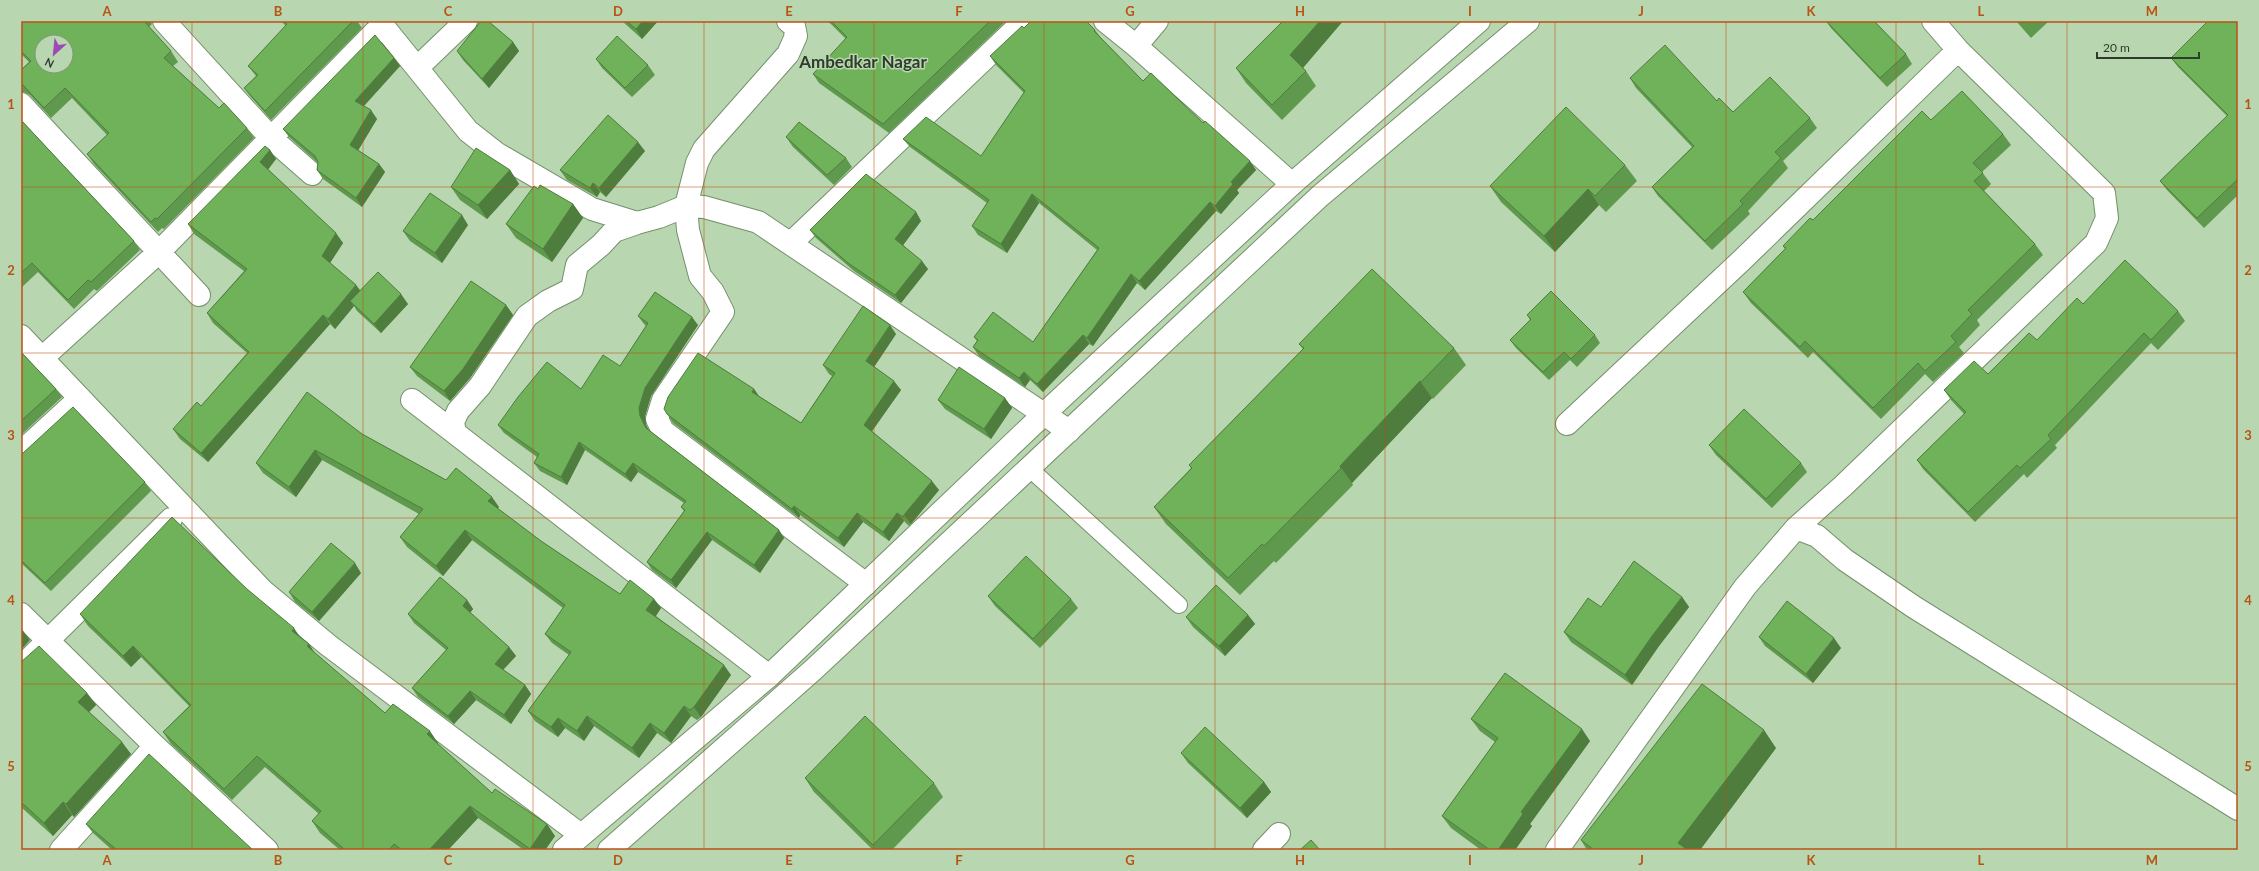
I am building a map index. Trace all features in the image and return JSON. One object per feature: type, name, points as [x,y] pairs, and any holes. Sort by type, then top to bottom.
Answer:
[{"type":"street","points":[[164,21],[271,138],[312,174]]},
{"type":"street","points":[[417,68],[466,21]]},
{"type":"street","points":[[788,21],[794,26],[796,36],[794,45],[788,54],[704,149],[697,163],[686,206],[688,230],[700,276],[713,292],[723,312],[664,400],[657,420],[663,431],[866,584]]},
{"type":"street","points":[[791,243],[1024,21]]},
{"type":"street","points":[[1105,21],[1136,46],[1292,184]]},
{"type":"street","points":[[1136,46],[1157,21]]},
{"type":"street","points":[[564,850],[769,676],[1045,413],[1292,184],[1480,21]]},
{"type":"street","points":[[608,850],[813,670],[1320,196],[1528,21]]},
{"type":"street","points":[[1557,850],[1746,588],[1796,528],[1848,481],[2096,243],[2107,218],[2104,193],[1958,50],[1933,21]]},
{"type":"street","points":[[41,359],[160,251],[381,23],[468,131],[496,153],[592,209],[637,223]]},
{"type":"street","points":[[1567,424],[1742,260],[1958,50]]},
{"type":"street","points":[[21,104],[199,294]]},
{"type":"street","points":[[454,433],[453,422],[458,411],[480,386],[527,316],[548,301],[572,289],[577,265],[614,231],[659,217],[686,206],[704,207],[758,222],[1045,413],[1069,431]]},
{"type":"street","points":[[21,336],[41,359],[80,398],[263,591],[293,617],[581,835]]},
{"type":"street","points":[[21,452],[80,398]]},
{"type":"street","points":[[412,400],[769,676]]},
{"type":"street","points":[[21,667],[183,507]]},
{"type":"street","points":[[1796,528],[1817,536],[1845,560],[1914,607],[2238,809]]},
{"type":"street","points":[[21,614],[155,746],[267,850]]},
{"type":"street","points":[[61,850],[155,746]]},
{"type":"street","points":[[1264,850],[1279,834]]},
{"type":"lane","points":[[1030,468],[1179,604]]},
{"type":"building","points":[[21,21],[144,21],[171,51],[164,58],[219,108],[224,103],[247,128],[157,219],[155,218],[151,222],[87,154],[109,133],[65,88],[44,108],[21,84],[21,70],[31,61],[21,51]]},
{"type":"building","points":[[284,21],[353,21],[265,111],[244,88],[258,75],[248,66],[287,24]]},
{"type":"building","points":[[481,21],[488,21],[513,42],[482,79],[457,51]]},
{"type":"building","points":[[626,21],[643,21],[636,29]]},
{"type":"building","points":[[831,21],[990,21],[883,124],[813,74],[847,37]]},
{"type":"building","points":[[1031,21],[1086,21],[1143,81],[1151,73],[1203,123],[1205,121],[1250,161],[1231,182],[1233,184],[1215,206],[1210,202],[1139,281],[1131,274],[1087,338],[1083,335],[1037,384],[1024,372],[1019,378],[973,347],[978,340],[974,337],[993,312],[1033,342],[1099,248],[1032,194],[1001,244],[972,226],[989,200],[903,139],[926,117],[981,156],[1025,91],[990,56],[1022,26],[1024,28]]},
{"type":"building","points":[[1283,21],[1320,21],[1290,55],[1306,71],[1272,105],[1236,68]]},
{"type":"building","points":[[1826,21],[1874,21],[1906,54],[1880,78]]},
{"type":"building","points":[[2208,21],[2238,21],[2238,179],[2197,218],[2160,181],[2228,115],[2171,58]]},
{"type":"building","points":[[375,35],[394,58],[355,101],[371,110],[350,145],[379,164],[356,198],[317,170],[318,162],[315,156],[283,129]]},
{"type":"building","points":[[617,36],[648,65],[625,88],[596,59]]},
{"type":"building","points":[[1665,45],[1717,101],[1719,98],[1733,112],[1770,77],[1810,118],[1775,152],[1781,158],[1740,201],[1743,204],[1705,241],[1652,187],[1694,146],[1630,78]]},
{"type":"building","points":[[1962,91],[2003,134],[1973,163],[1983,173],[1974,181],[2035,244],[1968,310],[1972,314],[1951,336],[1956,342],[1925,371],[1918,363],[1873,408],[1805,341],[1800,347],[1743,292],[1786,248],[1783,246],[1810,218],[1813,220],[1922,111],[1931,120]]},
{"type":"building","points":[[1566,107],[1625,165],[1595,196],[1588,189],[1544,236],[1490,186]]},
{"type":"building","points":[[608,115],[638,142],[599,188],[593,183],[590,188],[560,170]]},
{"type":"building","points":[[21,120],[134,241],[91,282],[88,280],[68,300],[32,263],[21,273]]},
{"type":"building","points":[[799,122],[846,158],[827,175],[786,137]]},
{"type":"building","points":[[265,146],[270,150],[260,162],[336,233],[322,256],[356,285],[328,319],[323,315],[201,453],[173,429],[197,402],[201,406],[249,352],[207,313],[247,269],[188,224]]},
{"type":"building","points":[[476,148],[510,170],[478,205],[451,187]]},
{"type":"building","points":[[866,174],[916,212],[895,239],[922,261],[895,295],[848,263],[810,230]]},
{"type":"building","points":[[540,185],[573,204],[543,249],[506,224],[534,186],[538,189]]},
{"type":"building","points":[[430,193],[462,215],[435,253],[403,231]]},
{"type":"building","points":[[2125,260],[2178,311],[2151,340],[2144,333],[2048,435],[2051,439],[2020,468],[2017,465],[1968,512],[1917,460],[1966,412],[1944,390],[1974,361],[1988,374],[2029,333],[2037,340],[2077,298],[2083,304]]},
{"type":"building","points":[[1372,269],[1454,348],[1421,382],[1420,381],[1340,466],[1341,468],[1264,546],[1262,544],[1228,578],[1154,507],[1192,468],[1189,465],[1304,348],[1299,344]]},
{"type":"building","points":[[378,272],[401,294],[374,324],[350,301]]},
{"type":"building","points":[[471,281],[506,305],[463,369],[444,391],[410,367]]},
{"type":"building","points":[[1551,291],[1595,335],[1571,359],[1564,352],[1543,372],[1510,340],[1531,319],[1527,315]]},
{"type":"building","points":[[655,292],[692,317],[645,388],[639,408],[640,416],[646,428],[779,530],[754,565],[707,532],[671,580],[647,562],[685,510],[681,507],[686,501],[633,463],[625,474],[579,442],[561,477],[534,463],[539,454],[498,425],[518,397],[547,362],[581,389],[603,355],[620,366],[648,323],[638,316]]},
{"type":"building","points":[[863,306],[890,325],[866,361],[894,381],[864,425],[932,481],[903,517],[897,513],[883,532],[857,513],[838,538],[794,506],[792,509],[667,414],[664,409],[668,397],[698,353],[754,389],[752,392],[801,423],[835,373],[823,365]]},
{"type":"building","points":[[21,352],[56,389],[21,421]]},
{"type":"building","points":[[959,367],[1005,398],[984,429],[938,400]]},
{"type":"building","points":[[307,392],[362,434],[446,480],[456,468],[492,497],[488,501],[541,541],[620,594],[630,580],[654,599],[646,610],[724,665],[694,707],[690,710],[684,706],[664,733],[650,723],[632,748],[587,716],[577,731],[558,718],[551,727],[528,711],[571,652],[545,634],[565,605],[465,530],[436,566],[400,537],[423,509],[315,450],[289,487],[256,463]]},
{"type":"building","points":[[73,407],[145,482],[45,583],[21,560],[21,453],[23,453]]},
{"type":"building","points":[[1744,409],[1801,463],[1766,499],[1709,445]]},
{"type":"building","points":[[172,517],[247,589],[294,628],[292,631],[309,644],[307,646],[385,713],[393,704],[430,731],[427,734],[492,793],[495,789],[547,824],[530,849],[470,806],[429,850],[402,850],[394,844],[389,850],[343,850],[344,849],[312,821],[321,811],[257,756],[224,789],[163,732],[191,705],[133,646],[123,656],[80,614]]},
{"type":"building","points":[[331,543],[355,563],[312,612],[289,592]]},
{"type":"building","points":[[1026,556],[1071,599],[1033,639],[988,596]]},
{"type":"building","points":[[1634,561],[1682,597],[1652,636],[1625,675],[1564,632],[1588,598],[1601,607]]},
{"type":"building","points":[[440,577],[467,600],[463,606],[509,647],[495,664],[525,685],[504,715],[470,691],[448,716],[412,688],[448,648],[408,614]]},
{"type":"building","points":[[1216,585],[1248,615],[1219,646],[1186,617]]},
{"type":"building","points":[[1787,601],[1834,638],[1806,674],[1759,637]]},
{"type":"building","points":[[39,646],[87,693],[78,702],[122,742],[66,804],[63,802],[44,823],[21,802],[21,662]]},
{"type":"building","points":[[1505,673],[1582,729],[1521,812],[1523,814],[1498,850],[1490,850],[1442,816],[1498,738],[1471,719]]},
{"type":"building","points":[[1702,684],[1764,730],[1678,843],[1685,848],[1684,850],[1594,850],[1581,840]]},
{"type":"building","points":[[865,716],[934,783],[873,845],[805,778]]},
{"type":"building","points":[[1205,727],[1264,782],[1240,808],[1181,753]]},
{"type":"building","points":[[149,754],[253,850],[117,850],[86,824]]},
{"type":"building","points":[[1311,840],[1320,850],[1300,850]]},
{"type":"district","name":"Ambedkar Nagar","points":[[863,62]]}]
